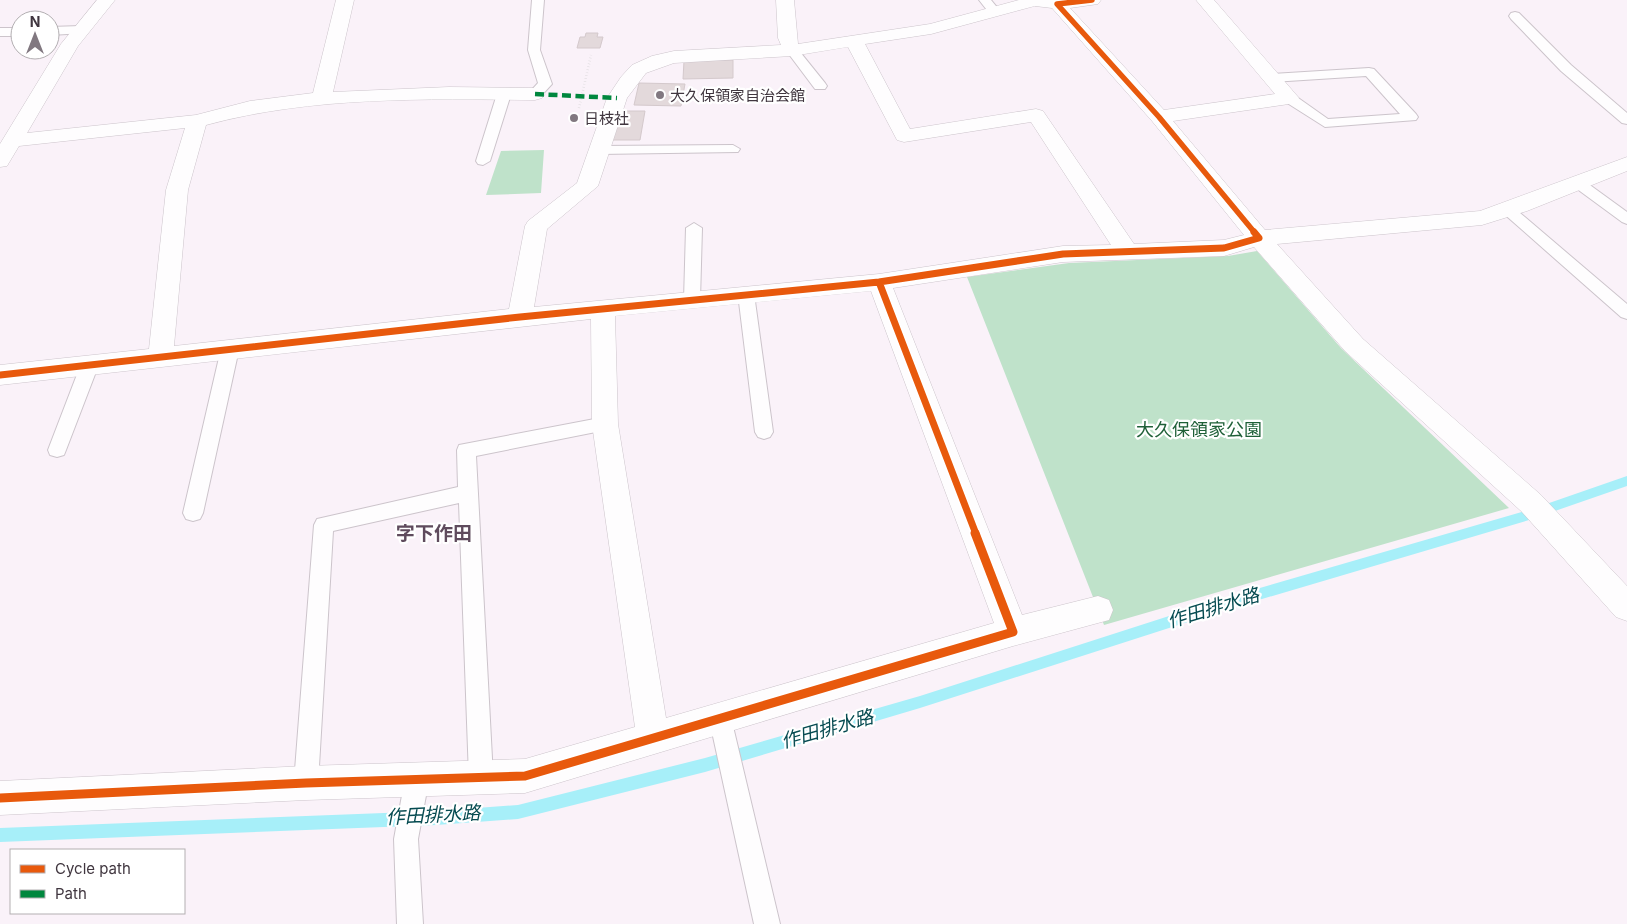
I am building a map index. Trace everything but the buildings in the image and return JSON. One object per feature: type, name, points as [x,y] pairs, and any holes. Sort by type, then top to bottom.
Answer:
[{"type":"street","points":[[0,161],[70,44],[106,0]]},
{"type":"street","points":[[322,98],[345,0]]},
{"type":"street","points":[[785,0],[787,38],[792,50]]},
{"type":"street","points":[[520,317],[536,226],[587,186],[616,98],[639,69],[659,60],[674,57],[792,50],[931,29],[990,5],[1035,1],[1057,4],[1092,0]]},
{"type":"street","points":[[1204,0],[1289,98]]},
{"type":"street","points":[[1057,4],[1159,117],[1259,238],[1354,344],[1538,511],[1627,607]]},
{"type":"street","points":[[854,40],[904,136],[1036,115],[1128,252]]},
{"type":"street","points":[[12,141],[197,121],[250,108],[322,98],[449,92],[535,94]]},
{"type":"street","points":[[1159,117],[1289,98]]},
{"type":"street","points":[[161,356],[177,190],[197,121]]},
{"type":"street","points":[[0,375],[603,308],[879,282],[1063,254],[1224,248],[1259,238],[1482,218],[1508,210],[1627,163]]},
{"type":"street","points":[[879,282],[1013,632]]},
{"type":"street","points":[[603,308],[605,424],[653,738]]},
{"type":"street","points":[[0,798],[306,783],[415,791],[481,777],[525,776],[653,738],[723,731],[1013,632],[1098,610]]},
{"type":"lane","points":[[535,94],[545,84],[534,50],[538,0]]},
{"type":"lane","points":[[1515,16],[1566,68],[1627,120]]},
{"type":"lane","points":[[60,31],[81,30]]},
{"type":"lane","points":[[792,50],[820,86]]},
{"type":"lane","points":[[1272,78],[1369,72],[1410,117],[1325,123],[1289,98]]},
{"type":"lane","points":[[484,161],[504,94]]},
{"type":"lane","points":[[600,150],[733,149]]},
{"type":"lane","points":[[1578,183],[1627,219]]},
{"type":"lane","points":[[1508,210],[1627,313]]},
{"type":"lane","points":[[692,300],[694,228]]},
{"type":"lane","points":[[746,294],[764,432]]},
{"type":"lane","points":[[193,513],[230,349]]},
{"type":"lane","points":[[57,450],[90,364]]},
{"type":"lane","points":[[481,777],[466,450],[605,424]]},
{"type":"lane","points":[[306,783],[324,525],[468,493]]},
{"type":"lane","points":[[723,731],[767,924]]},
{"type":"lane","points":[[410,924],[406,839],[415,791]]},
{"type":"green space","points":[[544,150],[541,193],[486,195],[501,151]]},
{"type":"green space","name":"大久保領家公園","points":[[1257,251],[1341,348],[1509,508],[1104,625],[967,277],[1069,263],[1228,256]]},
{"type":"waterway","name":"作田排水路","points":[[0,835],[436,818],[518,812],[705,765],[920,702],[1225,604],[1529,515],[1627,481]]},
{"type":"marked path","points":[[535,94],[617,98]]},
{"type":"cycle path","points":[[0,375],[520,317],[879,282],[1063,254],[1224,248],[1259,238],[1159,117],[1057,4],[1092,0]]},
{"type":"cycle path","points":[[0,798],[306,783],[525,776],[1013,632],[879,282]]},
{"type":"place","name":"大久保領家自治会館","points":[[660,95]]},
{"type":"place","name":"日枝社","points":[[574,118]]},
{"type":"district","name":"字下作田","points":[[434,533]]}]
